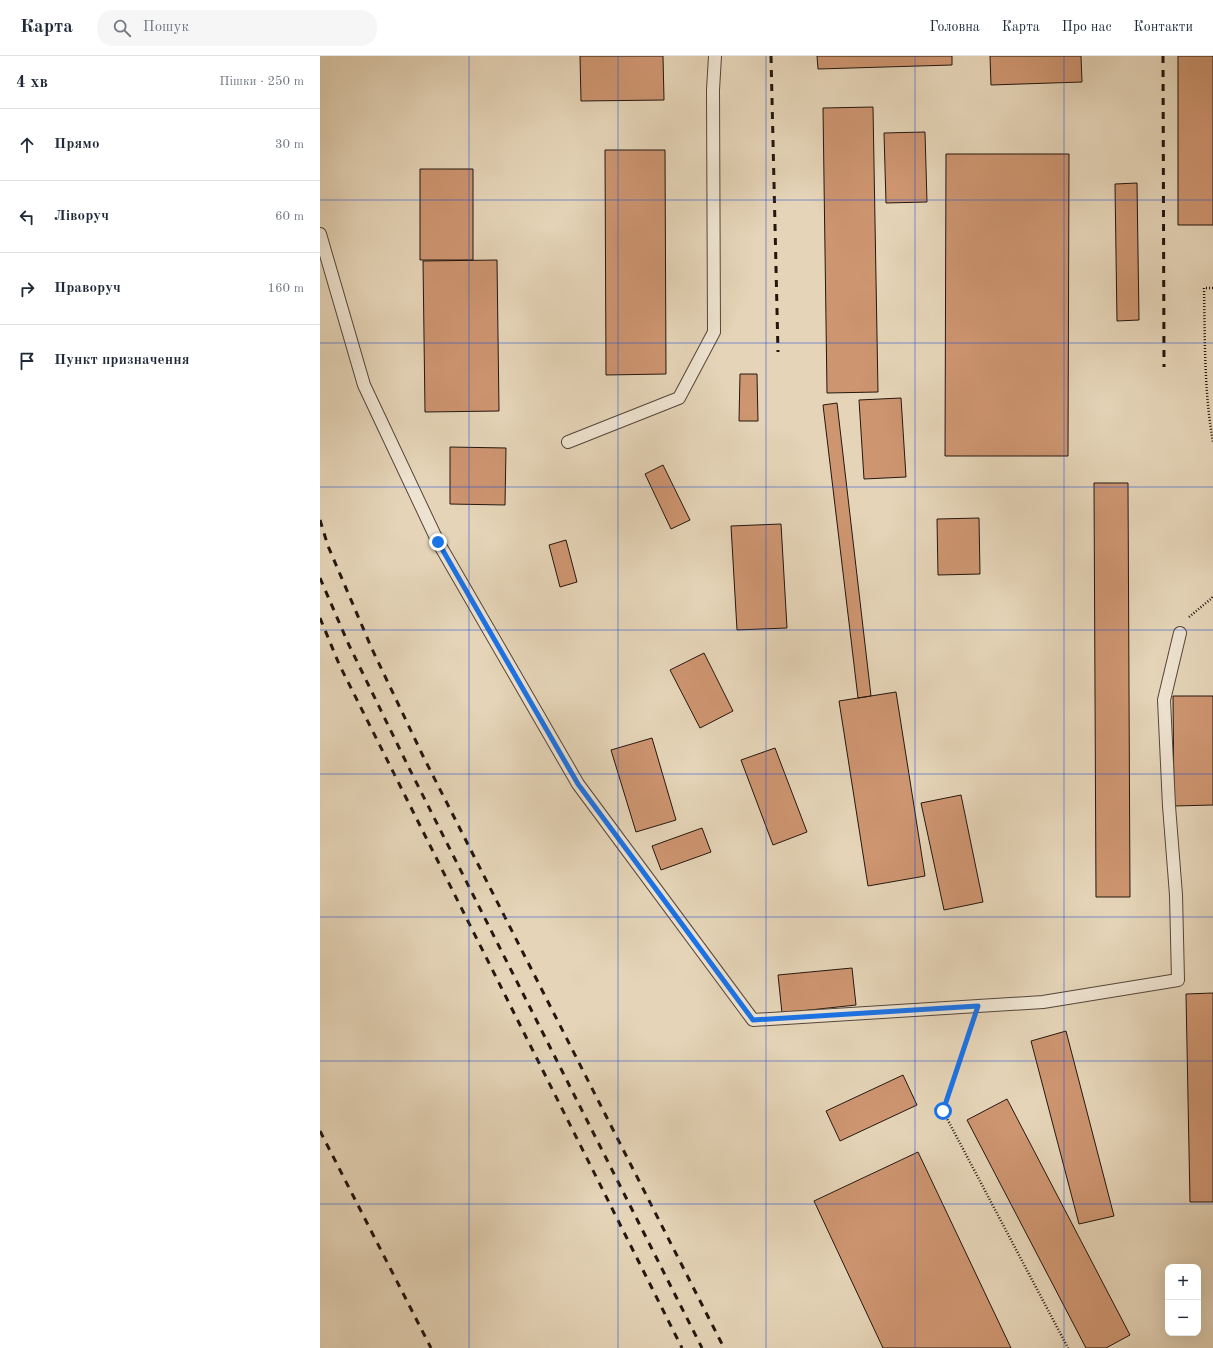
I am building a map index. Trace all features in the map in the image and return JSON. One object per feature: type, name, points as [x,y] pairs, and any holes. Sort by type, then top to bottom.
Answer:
[{"type":"lane","points":[[568,442],[679,398],[714,332],[713,90],[715,56]]},
{"type":"lane","points":[[320,234],[364,385],[438,542],[578,784],[753,1020],[1043,1002],[1178,980],[1176,895],[1169,806],[1164,700],[1180,633]]},
{"type":"path","points":[[1213,288],[1204,288],[1205,377],[1208,413],[1213,442]]},
{"type":"path","points":[[1180,633],[1189,616],[1212,598],[1213,595]]},
{"type":"path","points":[[978,1006],[943,1111],[1068,1348]]},
{"type":"building","points":[[580,56],[663,56],[664,100],[581,101]]},
{"type":"building","points":[[817,56],[952,56],[952,65],[818,69]]},
{"type":"building","points":[[990,56],[1081,56],[1082,82],[991,85]]},
{"type":"building","points":[[1178,56],[1213,56],[1213,225],[1178,225]]},
{"type":"building","points":[[873,107],[878,392],[827,393],[823,108]]},
{"type":"building","points":[[925,132],[927,202],[886,203],[884,133]]},
{"type":"building","points":[[605,150],[665,150],[666,374],[606,375]]},
{"type":"building","points":[[946,154],[1069,154],[1068,456],[945,456]]},
{"type":"building","points":[[420,169],[473,169],[473,260],[420,260]]},
{"type":"building","points":[[1137,183],[1139,320],[1117,321],[1115,184]]},
{"type":"building","points":[[497,260],[499,411],[425,412],[423,261]]},
{"type":"building","points":[[740,374],[757,374],[758,421],[739,421]]},
{"type":"building","points":[[901,398],[906,477],[864,479],[859,400]]},
{"type":"building","points":[[837,403],[871,696],[858,698],[823,405]]},
{"type":"building","points":[[450,447],[506,448],[505,505],[450,504]]},
{"type":"building","points":[[663,465],[690,520],[671,529],[645,474]]},
{"type":"building","points":[[1094,483],[1128,483],[1130,897],[1096,897]]},
{"type":"building","points":[[979,518],[980,574],[938,575],[937,519]]},
{"type":"building","points":[[781,524],[787,628],[737,630],[731,526]]},
{"type":"building","points":[[566,540],[577,582],[560,587],[549,545]]},
{"type":"building","points":[[704,653],[733,711],[700,728],[670,670]]},
{"type":"building","points":[[896,692],[925,876],[868,886],[839,701]]},
{"type":"building","points":[[1173,696],[1213,696],[1213,805],[1174,806]]},
{"type":"building","points":[[652,738],[676,820],[636,832],[611,750]]},
{"type":"building","points":[[775,748],[807,832],[773,845],[741,760]]},
{"type":"building","points":[[961,795],[983,902],[944,910],[921,803]]},
{"type":"building","points":[[702,828],[711,852],[661,870],[652,846]]},
{"type":"building","points":[[852,968],[856,1005],[782,1013],[778,975]]},
{"type":"building","points":[[1213,993],[1213,1202],[1190,1202],[1186,994]]},
{"type":"building","points":[[1066,1031],[1114,1216],[1079,1224],[1031,1041]]},
{"type":"building","points":[[903,1075],[917,1105],[840,1141],[826,1111]]},
{"type":"building","points":[[1007,1099],[1130,1335],[1106,1348],[1086,1348],[967,1120]]},
{"type":"building","points":[[918,1152],[1011,1348],[883,1348],[814,1201]]},
{"type":"railway","points":[[771,56],[778,352]]},
{"type":"railway","points":[[1163,56],[1164,367]]},
{"type":"railway","points":[[320,520],[328,546],[372,649],[423,756],[724,1348]]},
{"type":"railway","points":[[320,578],[348,643],[409,768],[702,1348]]},
{"type":"railway","points":[[320,618],[339,664],[682,1348]]},
{"type":"railway","points":[[320,1131],[431,1348]]},
{"type":"route","points":[[438,542],[578,784],[753,1020],[978,1006],[943,1111]]}]
